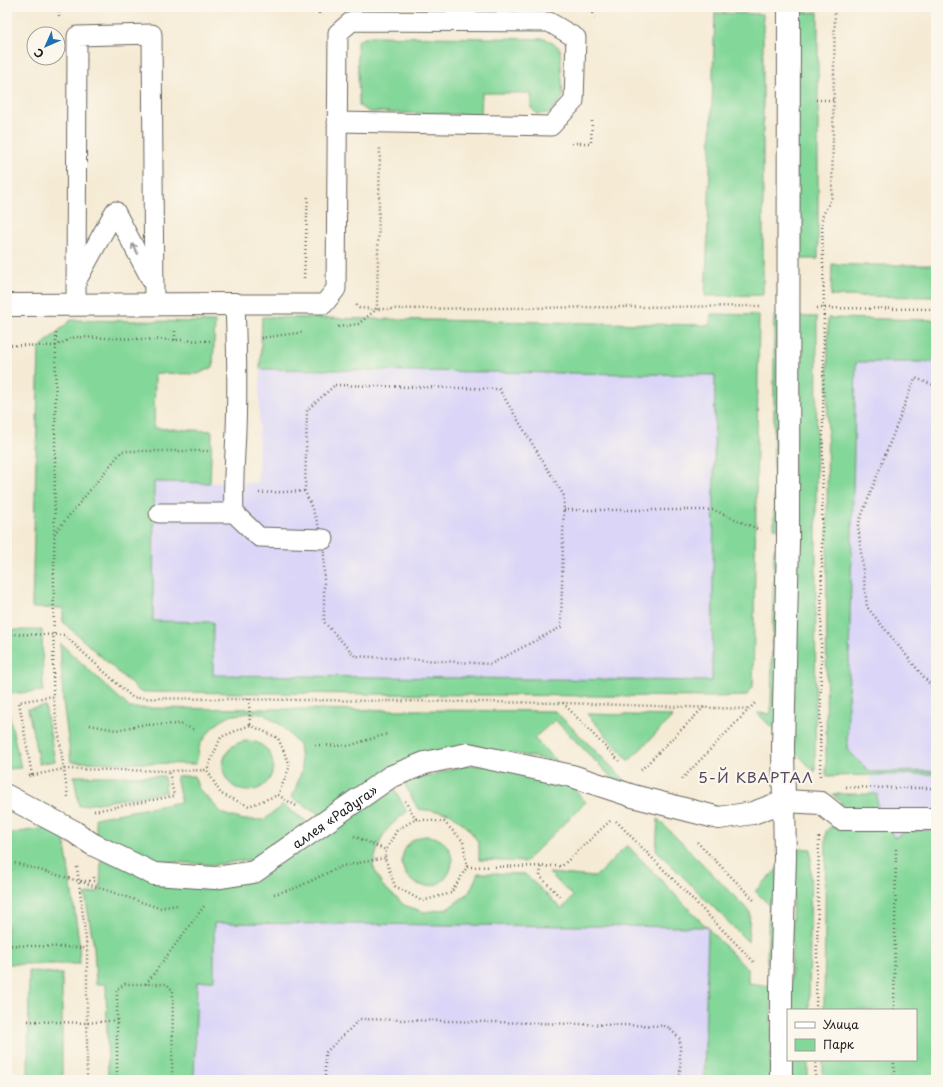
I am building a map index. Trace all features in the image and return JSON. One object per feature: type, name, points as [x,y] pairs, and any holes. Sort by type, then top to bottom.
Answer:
[{"type":"street","points":[[781,1080],[781,986],[785,857],[783,747],[788,542],[789,7]]},
{"type":"street","points":[[7,304],[66,305],[154,294],[235,304]]},
{"type":"street","name":"аллея «Радуга»","points":[[7,796],[72,824],[92,844],[154,874],[215,878],[254,872],[390,777],[425,763],[468,754],[572,776],[633,796],[719,818],[753,813],[785,801]]},
{"type":"street","points":[[785,801],[820,803],[841,819],[936,819]]},
{"type":"lane","points":[[324,539],[259,537],[234,512],[235,304],[324,304],[336,289],[337,122],[338,33],[352,21],[549,22],[576,38],[574,101],[551,126],[337,122]]},
{"type":"lane","points":[[76,282],[77,36],[152,34],[154,294]]},
{"type":"lane","points":[[66,305],[76,282],[115,211],[154,294]]},
{"type":"lane","points":[[159,513],[234,512]]},
{"type":"path","points":[[59,7],[59,23]]},
{"type":"path","points":[[816,1009],[820,803],[824,308],[822,217],[832,197],[835,7]]},
{"type":"path","points":[[66,305],[56,346],[52,635],[53,696],[72,824],[87,948],[87,1080]]},
{"type":"path","points":[[359,308],[788,307],[936,309]]},
{"type":"path","points":[[7,345],[56,346],[75,337],[236,341]]},
{"type":"path","points":[[936,386],[915,378],[858,524],[867,607],[936,692]]},
{"type":"path","points":[[335,385],[499,388],[564,496],[564,510],[561,626],[491,664],[355,656],[324,622],[324,539],[305,491],[307,410],[335,385]]},
{"type":"path","points":[[54,534],[122,451],[235,451]]},
{"type":"path","points":[[564,510],[714,510],[788,542],[822,542]]},
{"type":"path","points":[[7,634],[64,635],[133,698],[563,703],[750,709]]},
{"type":"path","points":[[32,775],[18,702],[53,696]]},
{"type":"path","points":[[249,699],[250,726]]},
{"type":"path","points":[[667,805],[758,700]]},
{"type":"path","points":[[640,772],[704,707]]},
{"type":"path","points":[[90,725],[116,730],[140,725],[180,724],[195,730]]},
{"type":"path","points":[[250,726],[278,738],[290,766],[278,795],[249,806],[220,794],[207,770],[221,737],[250,726]]},
{"type":"path","points":[[315,745],[348,746],[387,734]]},
{"type":"path","points":[[26,777],[64,769],[169,771],[207,770]]},
{"type":"path","points":[[72,824],[174,796],[169,771]]},
{"type":"path","points":[[820,803],[833,786],[936,788]]},
{"type":"path","points":[[608,813],[758,966],[781,986]]},
{"type":"path","points":[[468,868],[562,866],[614,818]]},
{"type":"path","points":[[894,1009],[897,819]]},
{"type":"path","points":[[416,820],[444,822],[463,841],[468,868],[451,893],[422,901],[395,886],[385,858],[386,850],[397,830],[416,820]]},
{"type":"path","points":[[342,866],[385,858]]},
{"type":"path","points":[[7,861],[79,881],[105,890]]},
{"type":"path","points":[[541,867],[540,876],[561,898]]},
{"type":"path","points":[[146,984],[205,906],[215,878]]},
{"type":"path","points":[[7,945],[87,948]]},
{"type":"path","points":[[117,1080],[117,988],[126,984],[167,984],[173,991],[172,1080]]},
{"type":"path","points":[[325,1080],[325,1053],[360,1019],[667,1026],[680,1039],[680,1080]]},
{"type":"path","points":[[28,1022],[87,1023],[117,1020]]},
{"type":"path","points":[[815,1080],[816,1061]]},
{"type":"path","points":[[894,1061],[894,1080]]},
{"type":"shaded area","points":[[856,362],[936,362],[936,1080],[917,1061],[917,1009],[916,1009],[874,836],[870,772],[847,749]]},
{"type":"shaded area","points":[[260,369],[715,375],[712,681],[213,675],[213,622],[153,621],[154,482],[258,483]]},
{"type":"shaded area","points":[[214,923],[708,927],[703,1080],[194,1080],[197,982],[214,980]]},
{"type":"green space","points":[[818,12],[818,259],[795,259],[796,13]]},
{"type":"green space","points":[[715,13],[763,14],[763,295],[705,296]]},
{"type":"green space","points":[[370,36],[546,39],[560,48],[563,97],[550,113],[537,114],[531,108],[531,93],[482,93],[481,115],[369,112],[359,106],[357,41]]},
{"type":"green space","points":[[832,264],[936,265],[936,297],[831,296]]},
{"type":"green space","points":[[711,314],[759,315],[753,687],[746,696],[713,697],[140,692],[63,622],[63,608],[32,608],[39,348],[71,320],[215,322],[213,367],[198,374],[155,373],[154,428],[212,431],[210,483],[154,482],[153,621],[213,622],[213,675],[712,681],[715,375],[260,369],[262,317],[710,325]]},
{"type":"green space","points":[[774,316],[780,316],[779,529],[774,528]]},
{"type":"green space","points":[[794,316],[817,317],[815,772],[793,750]]},
{"type":"green space","points":[[828,318],[936,320],[936,362],[856,362],[847,749],[870,772],[936,771],[936,774],[826,776]]},
{"type":"green space","points":[[774,549],[780,550],[778,734],[757,713],[771,714]]},
{"type":"green space","points":[[7,630],[42,630],[43,691],[7,694]]},
{"type":"green space","points":[[60,643],[130,708],[555,711],[634,789],[619,785],[555,720],[534,738],[558,762],[469,745],[323,816],[292,798],[302,770],[299,745],[281,725],[263,714],[249,713],[228,716],[213,727],[200,744],[196,764],[71,762],[63,701]]},
{"type":"green space","points":[[7,705],[21,768],[7,769]]},
{"type":"green space","points":[[45,706],[55,761],[39,764],[28,709]]},
{"type":"green space","points":[[587,714],[673,716],[629,761]]},
{"type":"green space","points":[[248,741],[258,743],[266,748],[271,756],[273,766],[271,776],[266,784],[258,789],[248,791],[238,789],[230,784],[225,776],[223,766],[225,756],[230,748],[238,743]]},
{"type":"green space","points":[[466,765],[495,766],[565,780],[586,802],[525,862],[479,860],[479,843],[467,827],[450,813],[418,809],[404,783]]},
{"type":"green space","points":[[74,776],[164,776],[166,792],[79,806]]},
{"type":"green space","points":[[176,776],[194,776],[199,789],[223,814],[244,820],[264,820],[283,805],[310,824],[254,859],[214,865],[159,861],[122,849],[97,838],[95,818],[181,802]]},
{"type":"green space","points":[[394,788],[407,812],[388,829],[384,835],[378,848],[373,866],[382,885],[404,905],[424,912],[447,909],[469,893],[478,873],[525,874],[562,909],[573,896],[549,873],[595,877],[627,845],[706,927],[214,923],[214,980],[197,982],[194,1080],[108,1080],[106,984],[96,984],[94,947],[85,895],[100,891],[101,858],[203,887]]},
{"type":"green space","points":[[832,794],[877,794],[878,811],[834,811],[841,802]]},
{"type":"green space","points":[[658,819],[750,912],[748,942],[656,850]]},
{"type":"green space","points":[[51,827],[64,838],[79,941],[80,964],[7,964],[7,834]]},
{"type":"green space","points":[[830,827],[890,828],[893,837],[896,837],[905,831],[936,830],[936,1080],[823,1080],[823,1061],[917,1061],[917,1009],[824,1009],[826,831]]},
{"type":"green space","points":[[427,836],[437,838],[445,843],[450,851],[452,861],[450,871],[445,879],[437,884],[427,886],[417,884],[409,879],[404,871],[402,861],[404,851],[409,843],[417,838]]},
{"type":"green space","points":[[794,848],[811,849],[809,1009],[790,1009]]},
{"type":"green space","points":[[778,868],[774,971],[767,963],[769,905],[755,891]]},
{"type":"green space","points":[[708,929],[748,970],[748,983],[772,986],[770,1080],[704,1080]]},
{"type":"green space","points":[[29,971],[62,974],[62,1080],[28,1080]]},
{"type":"green space","points":[[788,1061],[808,1061],[808,1080],[788,1080]]},
{"type":"district","name":"5-Й КВАРТАЛ","points":[[756,776]]}]
